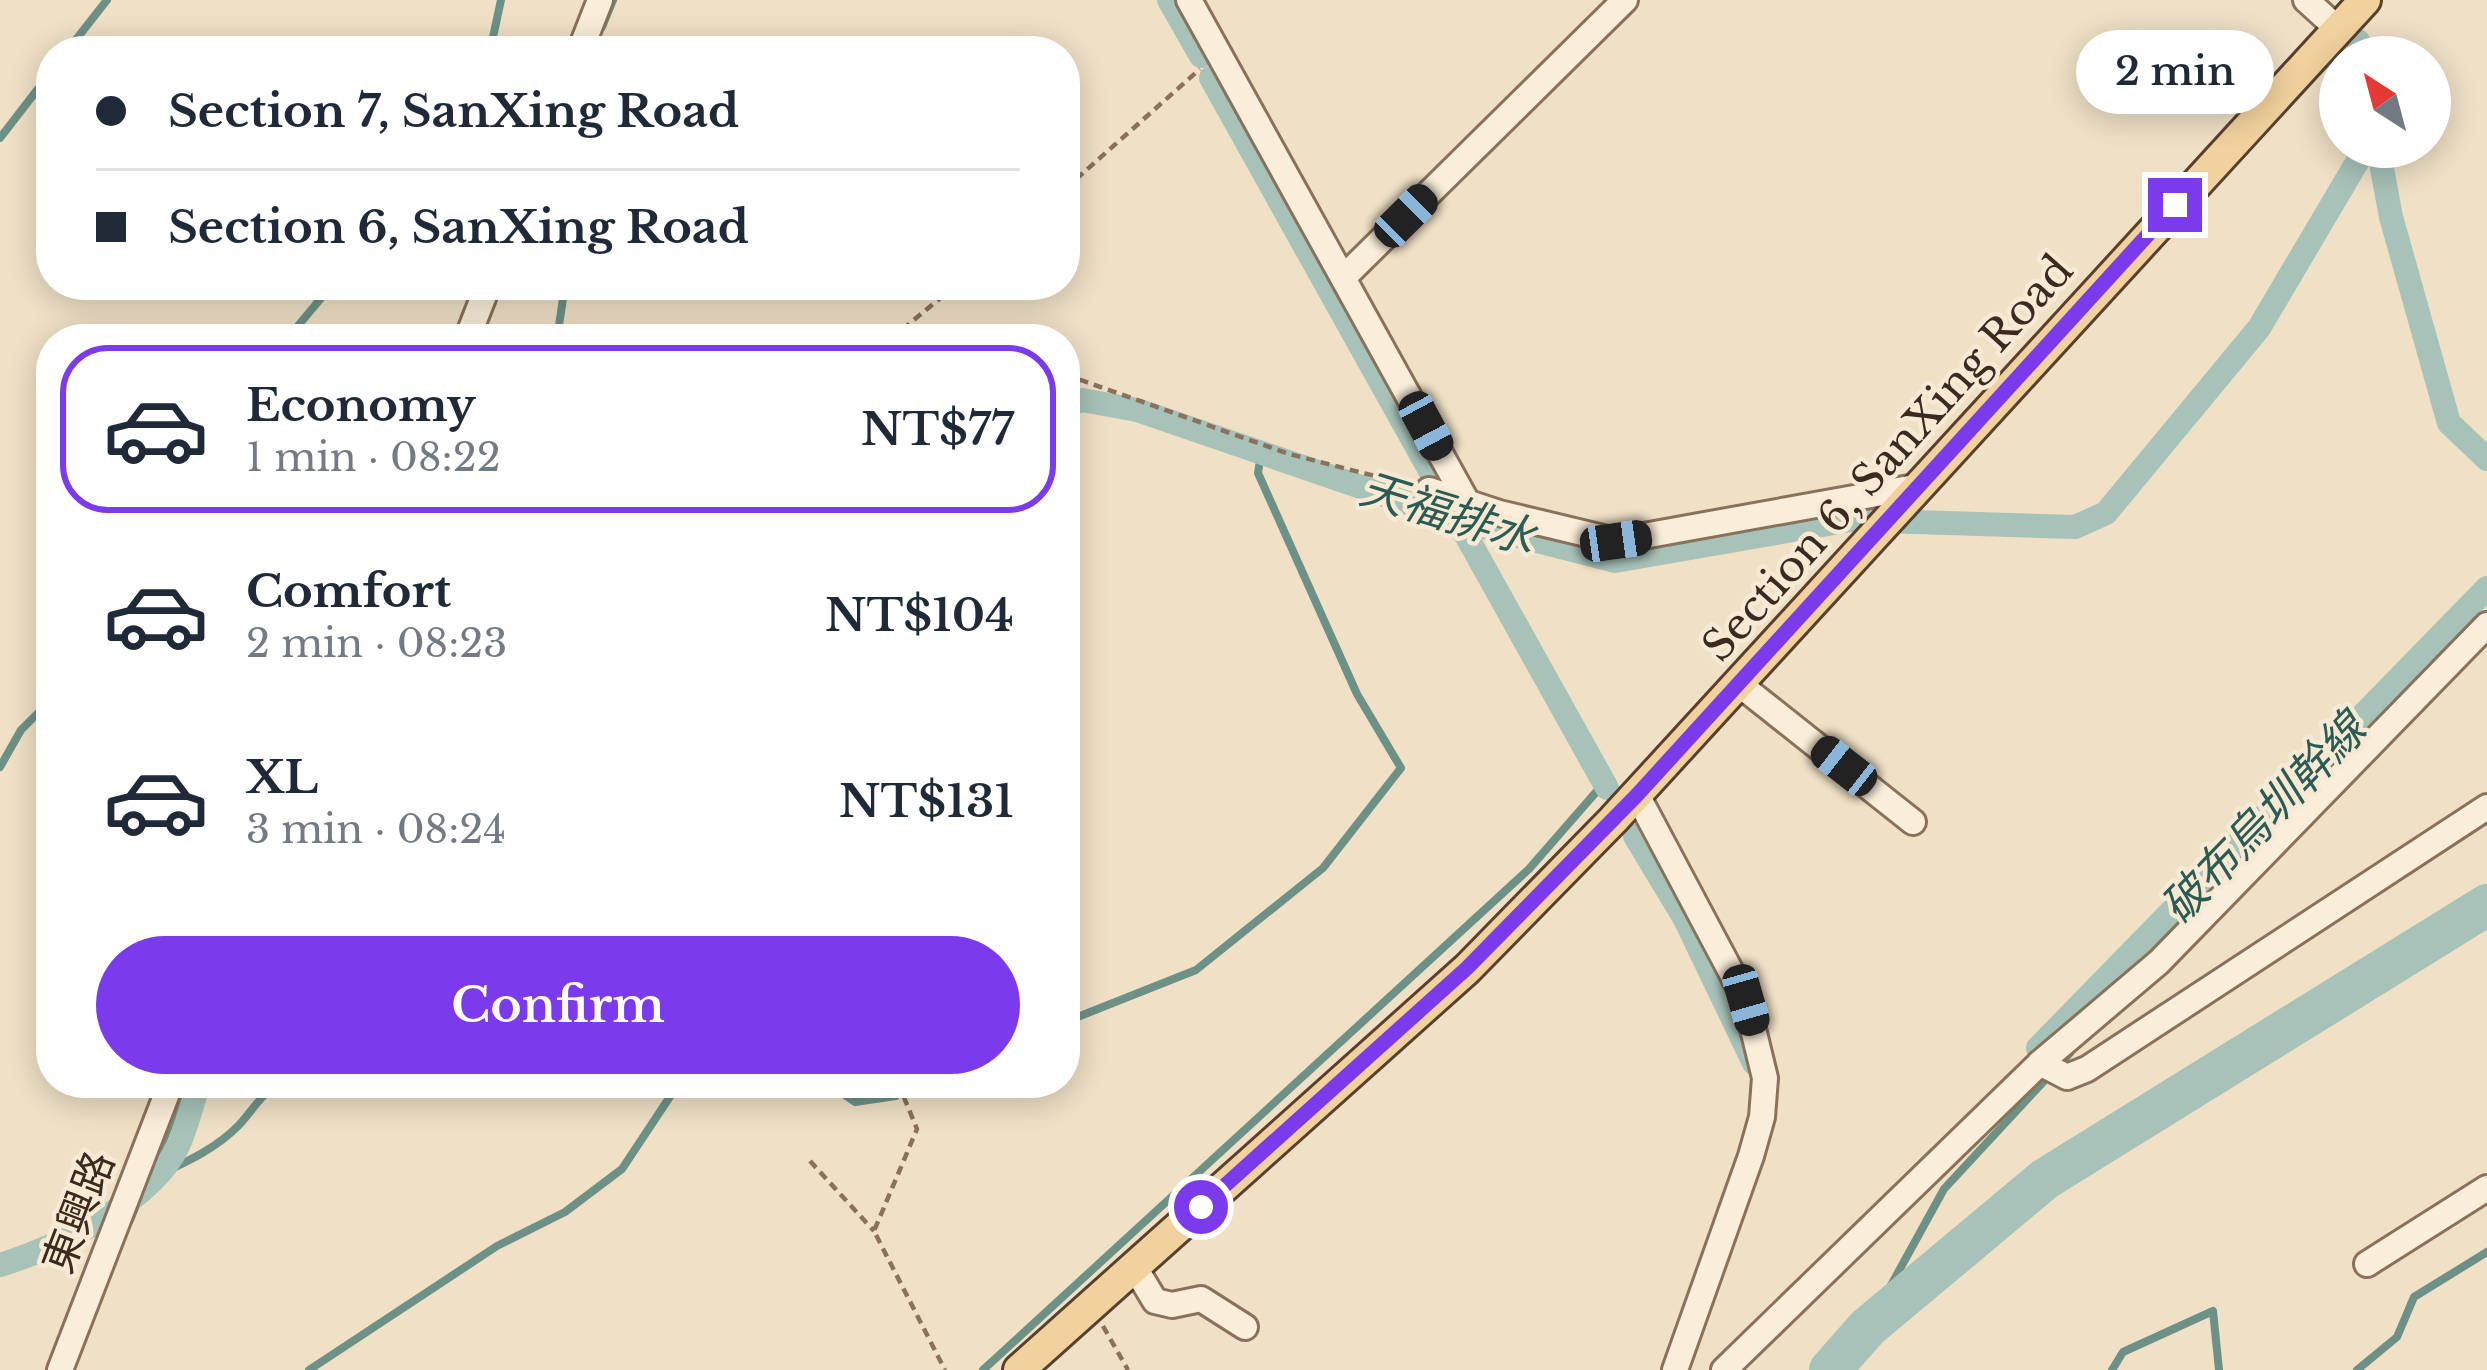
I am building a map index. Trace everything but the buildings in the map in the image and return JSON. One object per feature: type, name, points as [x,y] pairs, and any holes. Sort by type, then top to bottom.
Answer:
[{"type":"main road","name":"Section 6, SanXing Road","points":[[1019,1370],[1467,968],[1625,807],[2352,14]]},
{"type":"street","points":[[586,36],[600,0]]},
{"type":"street","points":[[1189,0],[1344,277],[1448,495],[1499,513],[1616,541],[1915,487]]},
{"type":"street","points":[[1344,277],[1625,0]]},
{"type":"street","points":[[2306,0],[2352,14]]},
{"type":"street","points":[[1724,1370],[2040,1063],[2158,962],[2487,625]]},
{"type":"street","points":[[1738,684],[1913,821]]},
{"type":"street","points":[[1625,807],[1746,1000],[1765,1078],[1762,1117],[1751,1156],[1675,1370]]},
{"type":"street","points":[[2040,1063],[2067,1076],[2086,1069],[2487,807]]},
{"type":"street","name":"東興路","points":[[60,1370],[165,1098]]},
{"type":"street","points":[[2367,1264],[2487,1187]]},
{"type":"street","points":[[1134,1266],[1155,1301],[1172,1305],[1201,1299],[1245,1328]]},
{"type":"path","points":[[1080,175],[1195,74]]},
{"type":"path","points":[[910,324],[938,300]]},
{"type":"path","points":[[1080,380],[1289,454],[1448,495]]},
{"type":"path","points":[[874,1231],[917,1129],[904,1098]]},
{"type":"path","points":[[810,1161],[874,1231],[945,1370]]},
{"type":"path","points":[[1092,1305],[1128,1370]]},
{"type":"waterway","points":[[79,36],[107,0]]},
{"type":"waterway","points":[[493,36],[501,0]]},
{"type":"waterway","points":[[602,27],[613,0]]},
{"type":"waterway","points":[[1169,0],[1201,56]]},
{"type":"waterway","points":[[1211,78],[1607,788]]},
{"type":"waterway","points":[[0,138],[36,91]]},
{"type":"waterway","name":"天福排水","points":[[1080,401],[1137,410],[1460,521],[1615,561],[1851,520],[2075,527],[2106,513],[2259,328],[2354,168]]},
{"type":"waterway","name":"破布烏圳幹線","points":[[2382,168],[2391,217],[2449,423],[2487,459]]},
{"type":"waterway","points":[[300,324],[320,300]]},
{"type":"waterway","points":[[559,324],[563,300]]},
{"type":"waterway","points":[[1080,1016],[1196,970],[1323,868],[1401,768],[1357,694],[1258,473],[1261,454]]},
{"type":"waterway","name":"破布烏圳幹線","points":[[2038,1048],[2487,588]]},
{"type":"waterway","points":[[0,767],[21,730],[36,715]]},
{"type":"waterway","points":[[983,1370],[1529,869],[1604,783]]},
{"type":"waterway","points":[[1635,836],[1685,919],[1754,1063]]},
{"type":"waterway","points":[[1830,1370],[1868,1327],[2045,1179],[2487,905]]},
{"type":"waterway","name":"破布烏圳幹線","points":[[1868,1327],[1944,1189],[2070,1053]]},
{"type":"waterway","points":[[130,1220],[181,1098]]},
{"type":"waterway","name":"天福排水","points":[[0,1265],[74,1235],[147,1186],[178,1146],[194,1098]]},
{"type":"waterway","points":[[154,1177],[220,1141],[261,1098]]},
{"type":"waterway","points":[[309,1370],[497,1246],[565,1212],[622,1169],[669,1098]]},
{"type":"waterway","points":[[849,1098],[855,1102],[882,1098]]},
{"type":"waterway","points":[[2357,1370],[2397,1337],[2414,1297],[2487,1252]]},
{"type":"waterway","points":[[2112,1370],[2123,1352],[2213,1311],[2219,1370]]},
{"type":"route","points":[[1201,1207],[1467,968],[1637,795],[2175,205]]}]
